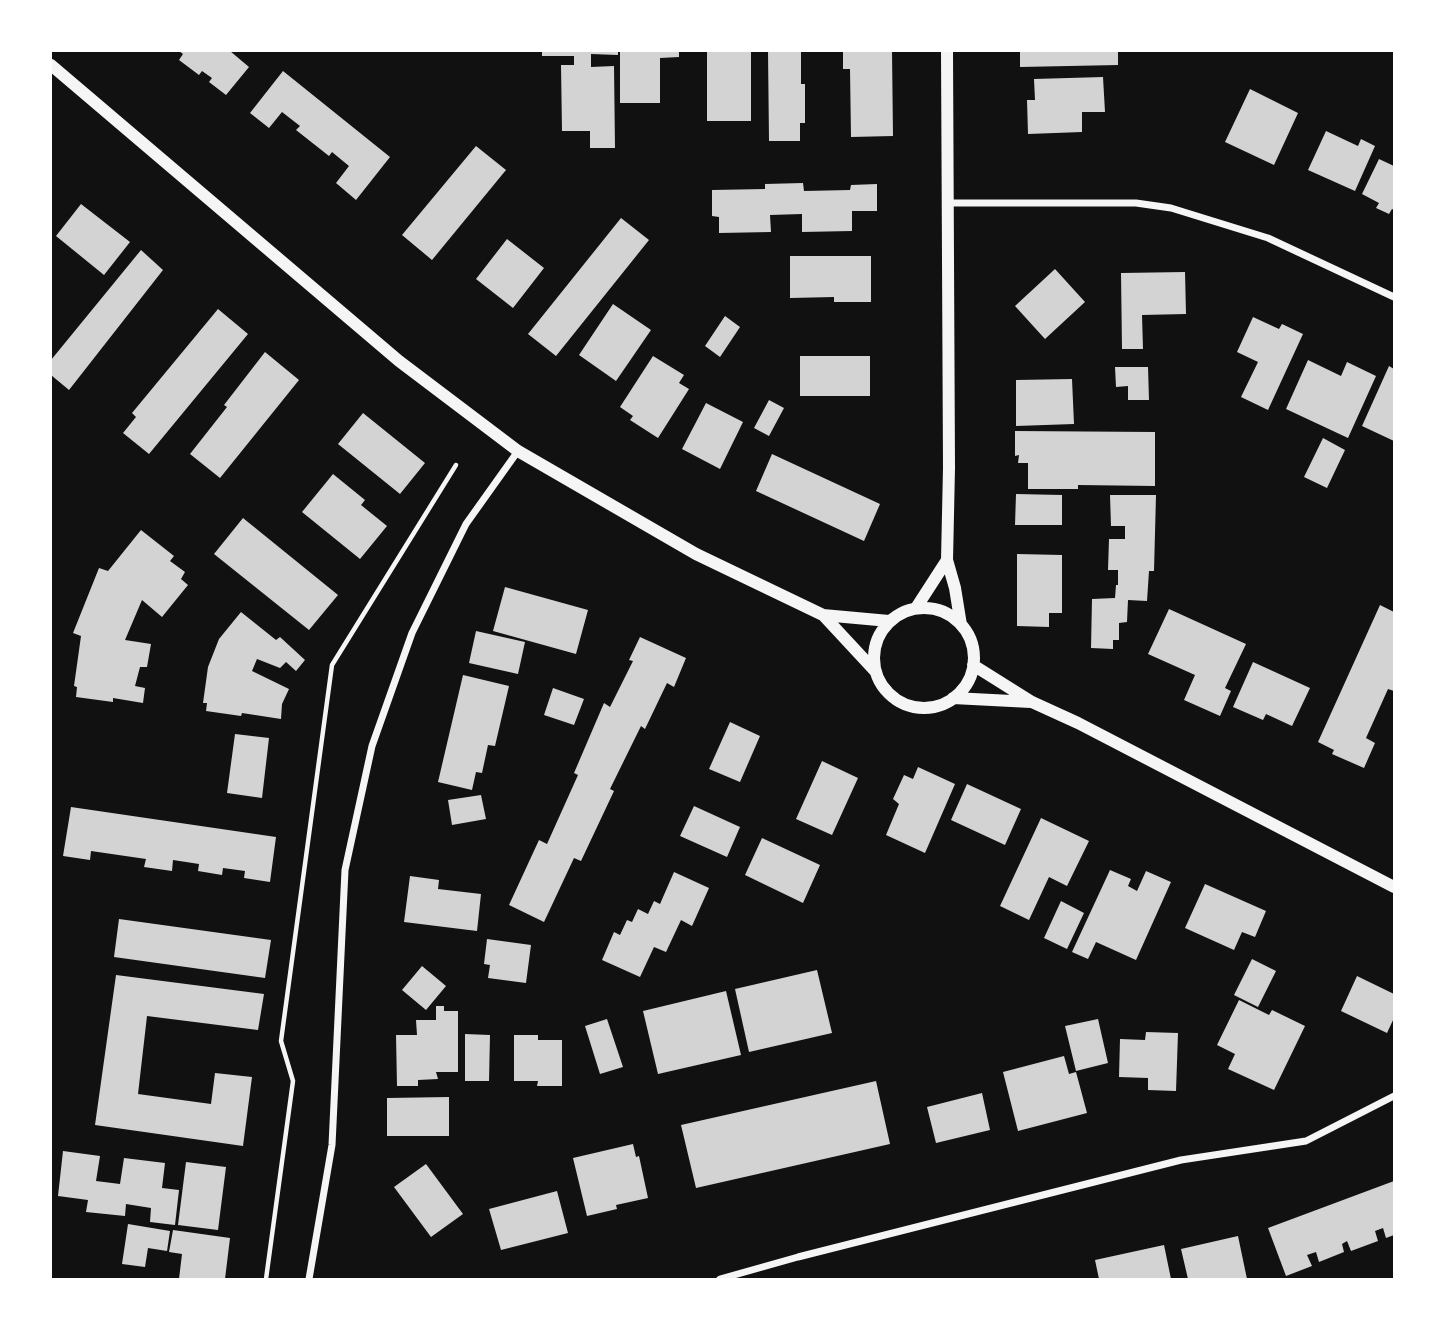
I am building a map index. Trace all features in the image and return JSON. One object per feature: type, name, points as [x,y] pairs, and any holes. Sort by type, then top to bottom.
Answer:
[{"type":"street","points":[[823,615],[876,671],[893,697],[907,705],[923,708],[939,705],[953,698],[969,678],[973,665],[971,644],[961,625],[947,560],[947,51]]},
{"type":"street","points":[[51,65],[399,361],[518,451],[696,554],[823,615],[889,621]]},
{"type":"street","points":[[948,203],[1136,203],[1171,208],[1268,238],[1394,297]]},
{"type":"street","points":[[309,1279],[332,1145],[345,870],[372,746],[412,633],[460,536],[518,451]]},
{"type":"street","points":[[915,608],[947,560]]},
{"type":"street","points":[[876,671],[876,645],[881,632],[897,615],[915,608],[929,608],[942,611],[961,625]]},
{"type":"street","points":[[973,665],[1032,702],[1078,723],[1394,887]]},
{"type":"street","points":[[953,698],[1032,702]]},
{"type":"street","points":[[720,1279],[1181,1160],[1306,1141],[1394,1096]]},
{"type":"path","points":[[266,1279],[293,1081],[281,1041],[332,665],[456,465]]},
{"type":"building","points":[[179,51],[230,51],[249,67],[226,95],[209,82],[212,78],[202,71],[199,75],[179,60],[183,54]]},
{"type":"building","points":[[542,51],[618,51],[618,55],[591,54],[591,67],[614,66],[615,148],[590,148],[590,131],[562,131],[561,65],[574,65],[574,56],[542,56]]},
{"type":"building","points":[[620,51],[679,51],[679,57],[660,58],[660,103],[620,103]]},
{"type":"building","points":[[707,51],[751,51],[751,121],[707,121]]},
{"type":"building","points":[[768,51],[801,51],[801,84],[805,84],[805,123],[800,123],[800,141],[769,141]]},
{"type":"building","points":[[843,51],[892,51],[893,136],[851,137],[850,69],[843,69]]},
{"type":"building","points":[[1020,51],[1118,51],[1118,65],[1020,67]]},
{"type":"building","points":[[283,71],[390,157],[356,200],[336,183],[349,166],[332,152],[329,156],[296,130],[300,126],[282,112],[269,128],[250,113]]},
{"type":"building","points":[[1103,77],[1105,112],[1082,112],[1082,132],[1028,134],[1027,100],[1035,100],[1034,79]]},
{"type":"building","points":[[1250,89],[1298,113],[1274,165],[1225,142]]},
{"type":"building","points":[[1326,131],[1358,146],[1361,139],[1375,146],[1355,191],[1308,170]]},
{"type":"building","points":[[476,146],[506,170],[432,260],[402,235]]},
{"type":"building","points":[[1379,159],[1394,166],[1394,210],[1389,214],[1376,208],[1379,203],[1362,194]]},
{"type":"building","points":[[803,183],[804,191],[850,190],[851,185],[877,184],[877,211],[852,211],[852,231],[802,232],[802,214],[770,215],[771,232],[719,233],[719,217],[712,216],[712,190],[765,189],[765,184]]},
{"type":"building","points":[[81,204],[130,242],[104,275],[56,236]]},
{"type":"building","points":[[621,218],[649,240],[556,356],[528,334]]},
{"type":"building","points":[[507,239],[544,268],[513,308],[476,279]]},
{"type":"building","points":[[141,250],[163,270],[69,390],[51,375],[51,360]]},
{"type":"building","points":[[790,256],[871,256],[871,302],[834,302],[834,297],[790,298]]},
{"type":"building","points":[[1055,269],[1085,302],[1045,339],[1015,306]]},
{"type":"building","points":[[1185,272],[1186,314],[1142,315],[1143,349],[1122,349],[1121,273]]},
{"type":"building","points":[[613,304],[651,330],[616,381],[579,355]]},
{"type":"building","points":[[218,309],[248,334],[149,454],[123,433],[136,417],[132,413]]},
{"type":"building","points":[[725,316],[740,327],[720,357],[705,346]]},
{"type":"building","points":[[1253,317],[1279,329],[1282,324],[1303,334],[1268,410],[1241,397],[1258,362],[1237,352]]},
{"type":"building","points":[[265,352],[299,380],[220,478],[190,454]]},
{"type":"building","points":[[653,356],[684,375],[679,383],[689,389],[658,438],[630,420],[633,416],[620,407]]},
{"type":"building","points":[[800,356],[870,356],[870,396],[800,396]]},
{"type":"building","points":[[1308,360],[1341,376],[1347,362],[1376,376],[1348,438],[1286,409]]},
{"type":"building","points":[[1389,366],[1394,369],[1394,441],[1362,426]]},
{"type":"building","points":[[1115,367],[1148,367],[1149,400],[1128,400],[1128,386],[1116,387]]},
{"type":"building","points":[[1072,379],[1074,424],[1016,426],[1016,380]]},
{"type":"building","points":[[769,400],[784,408],[769,436],[754,428]]},
{"type":"building","points":[[706,403],[743,422],[720,469],[682,449]]},
{"type":"building","points":[[363,413],[425,463],[400,494],[338,444]]},
{"type":"building","points":[[1015,431],[1155,432],[1155,486],[1078,485],[1078,489],[1028,489],[1028,463],[1018,463],[1019,455],[1015,456]]},
{"type":"building","points":[[1323,438],[1345,450],[1327,488],[1304,477]]},
{"type":"building","points":[[772,454],[880,504],[864,541],[756,491]]},
{"type":"building","points":[[333,474],[365,500],[361,505],[387,526],[360,559],[302,512]]},
{"type":"building","points":[[1016,494],[1062,495],[1062,525],[1015,525]]},
{"type":"building","points":[[1110,495],[1156,495],[1154,571],[1149,571],[1147,601],[1128,600],[1127,622],[1119,623],[1119,640],[1113,640],[1113,649],[1091,648],[1092,599],[1115,598],[1118,585],[1118,570],[1108,570],[1109,539],[1125,539],[1125,526],[1111,526]]},
{"type":"building","points":[[243,518],[338,595],[309,630],[214,554]]},
{"type":"building","points":[[141,530],[174,556],[170,561],[185,572],[181,579],[188,585],[162,617],[142,600],[125,640],[151,644],[147,667],[140,667],[135,686],[145,688],[143,703],[113,698],[113,702],[76,697],[77,687],[74,686],[81,636],[73,633],[99,568],[108,571]]},
{"type":"building","points":[[1017,554],[1062,555],[1062,613],[1049,613],[1049,627],[1017,626]]},
{"type":"building","points":[[505,587],[588,610],[576,654],[493,631]]},
{"type":"building","points":[[1380,605],[1394,612],[1394,691],[1388,689],[1366,738],[1375,743],[1364,768],[1332,754],[1334,750],[1318,742]]},
{"type":"building","points":[[1169,609],[1246,644],[1225,688],[1231,691],[1220,716],[1184,700],[1195,675],[1148,654]]},
{"type":"building","points":[[241,612],[276,640],[280,637],[305,660],[296,671],[286,662],[280,668],[257,659],[252,671],[289,689],[282,704],[281,719],[206,711],[207,703],[203,703],[208,667],[219,639]]},
{"type":"building","points":[[476,631],[525,642],[518,674],[469,663]]},
{"type":"building","points":[[640,637],[686,658],[674,687],[667,683],[645,729],[641,726],[610,789],[614,791],[581,861],[574,858],[544,922],[509,905],[539,840],[547,844],[578,775],[574,773],[604,703],[610,707],[633,661],[629,660]]},
{"type":"building","points":[[1253,662],[1310,688],[1292,726],[1266,714],[1263,720],[1233,707]]},
{"type":"building","points":[[463,675],[509,686],[495,746],[488,745],[482,773],[476,772],[472,790],[438,782]]},
{"type":"building","points":[[553,688],[584,699],[574,725],[544,715]]},
{"type":"building","points":[[730,722],[760,736],[740,782],[709,769]]},
{"type":"building","points":[[235,734],[269,738],[262,798],[227,793]]},
{"type":"building","points":[[822,761],[858,778],[832,835],[796,819]]},
{"type":"building","points":[[918,767],[955,784],[925,853],[886,835],[899,804],[893,799],[904,775],[913,779]]},
{"type":"building","points":[[967,784],[1021,809],[1005,845],[951,820]]},
{"type":"building","points":[[481,795],[486,819],[452,825],[448,800]]},
{"type":"building","points":[[694,806],[740,827],[727,857],[680,836]]},
{"type":"building","points":[[71,807],[276,837],[270,882],[244,878],[245,871],[223,868],[222,875],[198,871],[199,864],[173,860],[172,871],[144,867],[146,859],[91,851],[90,860],[63,856]]},
{"type":"building","points":[[1041,818],[1089,841],[1067,886],[1049,877],[1029,920],[1000,906]]},
{"type":"building","points":[[762,838],[820,865],[803,903],[745,875]]},
{"type":"building","points":[[1110,870],[1131,879],[1128,886],[1137,891],[1146,871],[1171,882],[1136,960],[1096,942],[1088,959],[1072,952]]},
{"type":"building","points":[[674,872],[709,888],[692,926],[681,920],[666,952],[654,947],[640,977],[602,960],[614,932],[620,935],[627,920],[632,922],[638,909],[648,914],[654,901],[660,904]]},
{"type":"building","points":[[410,876],[439,880],[438,889],[481,894],[477,931],[404,922]]},
{"type":"building","points":[[1205,884],[1266,911],[1255,937],[1242,932],[1234,950],[1185,928]]},
{"type":"building","points":[[1061,901],[1084,913],[1067,949],[1044,938]]},
{"type":"building","points":[[119,919],[271,940],[265,978],[114,957]]},
{"type":"building","points":[[487,939],[531,945],[526,983],[488,978],[490,965],[484,964]]},
{"type":"building","points":[[1252,959],[1276,971],[1258,1007],[1234,995]]},
{"type":"building","points":[[422,966],[446,986],[426,1010],[402,990]]},
{"type":"building","points":[[817,970],[832,1033],[749,1052],[735,989]]},
{"type":"building","points":[[116,975],[264,994],[258,1030],[147,1016],[138,1094],[211,1104],[215,1073],[252,1077],[243,1146],[95,1125]]},
{"type":"building","points":[[1357,976],[1394,994],[1394,1018],[1387,1033],[1341,1011]]},
{"type":"building","points":[[726,991],[741,1055],[658,1074],[643,1011]]},
{"type":"building","points":[[1239,1000],[1269,1015],[1272,1010],[1305,1026],[1274,1090],[1228,1069],[1235,1054],[1217,1045]]},
{"type":"building","points":[[436,1006],[444,1006],[444,1011],[458,1011],[458,1072],[436,1072],[438,1079],[418,1080],[418,1086],[397,1086],[396,1035],[417,1035],[416,1020],[436,1020]]},
{"type":"building","points":[[607,1019],[623,1067],[600,1074],[585,1026]]},
{"type":"building","points":[[1098,1019],[1108,1063],[1076,1071],[1065,1026]]},
{"type":"building","points":[[1146,1032],[1178,1033],[1176,1091],[1148,1090],[1148,1078],[1119,1077],[1120,1039],[1145,1040]]},
{"type":"building","points":[[465,1034],[490,1035],[489,1081],[465,1081]]},
{"type":"building","points":[[514,1035],[538,1035],[538,1040],[562,1040],[562,1086],[537,1086],[538,1081],[514,1081]]},
{"type":"building","points":[[1064,1056],[1069,1074],[1076,1072],[1087,1113],[1018,1131],[1003,1072]]},
{"type":"building","points":[[876,1081],[890,1144],[696,1188],[681,1125]]},
{"type":"building","points":[[982,1093],[990,1130],[936,1143],[927,1107]]},
{"type":"building","points":[[449,1097],[449,1136],[387,1136],[387,1098]]},
{"type":"building","points":[[633,1144],[636,1157],[639,1156],[648,1198],[616,1205],[617,1209],[587,1216],[573,1158]]},
{"type":"building","points":[[63,1151],[100,1156],[96,1181],[120,1184],[124,1158],[165,1163],[162,1188],[179,1190],[175,1225],[150,1222],[151,1208],[126,1204],[125,1216],[86,1212],[88,1200],[58,1196]]},
{"type":"building","points":[[186,1162],[226,1167],[218,1230],[178,1225]]},
{"type":"building","points":[[426,1164],[463,1214],[431,1237],[394,1187]]},
{"type":"building","points":[[1394,1181],[1394,1235],[1386,1238],[1383,1228],[1375,1231],[1378,1241],[1351,1251],[1347,1241],[1342,1244],[1344,1252],[1319,1262],[1316,1252],[1307,1255],[1312,1266],[1286,1276],[1268,1228]]},
{"type":"building","points":[[557,1191],[568,1233],[501,1250],[489,1209]]},
{"type":"building","points":[[128,1224],[170,1231],[167,1251],[148,1248],[145,1267],[122,1264]]},
{"type":"building","points":[[173,1230],[230,1238],[225,1279],[179,1279],[182,1254],[169,1252]]},
{"type":"building","points":[[1238,1236],[1247,1279],[1188,1279],[1181,1249]]},
{"type":"building","points":[[1164,1245],[1171,1279],[1099,1279],[1095,1260]]}]
